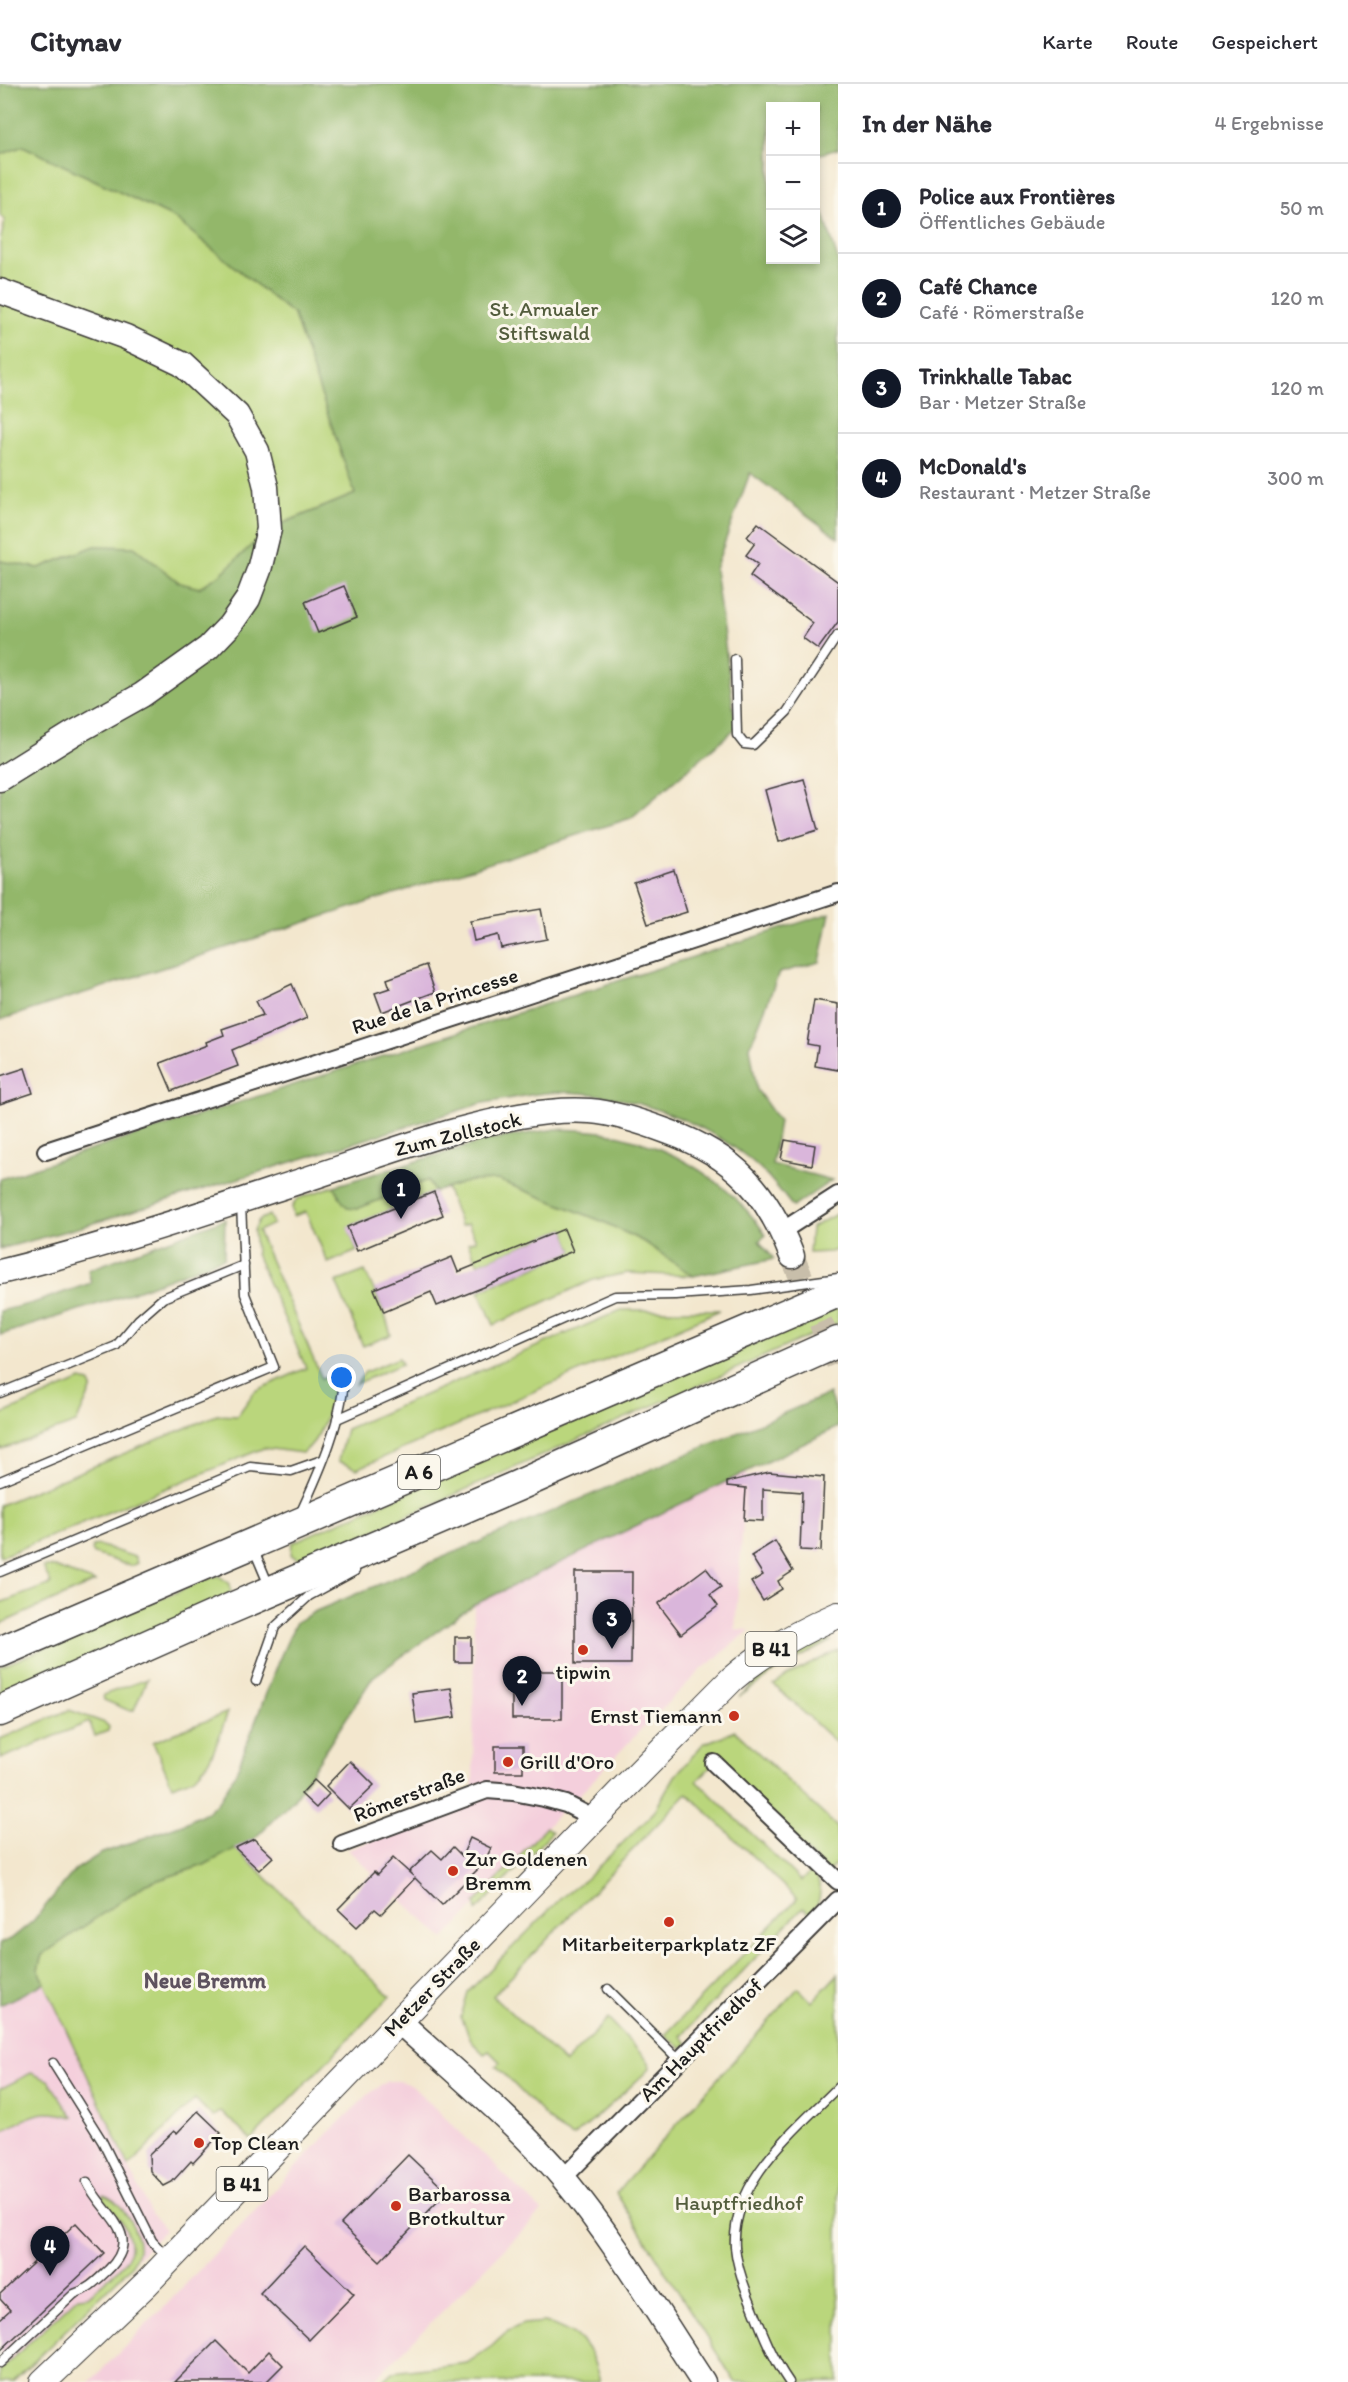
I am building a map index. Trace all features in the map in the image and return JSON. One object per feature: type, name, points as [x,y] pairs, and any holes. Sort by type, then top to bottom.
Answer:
[{"type":"highway","name":"A 6","points":[[0,1652],[838,1292]]},
{"type":"highway","name":"A 6","points":[[0,1711],[462,1510],[838,1342]]},
{"type":"main road","name":"Metzer Straße","points":[[43,2382],[170,2259],[595,1819],[748,1666],[792,1637],[838,1615]]},
{"type":"street","points":[[0,291],[126,338],[182,364],[237,415],[257,451],[267,487],[269,529],[259,570],[248,598],[230,626],[208,648],[142,695],[74,733],[0,779]]},
{"type":"street","name":"Rue de la Princesse","points":[[46,1151],[838,892]]},
{"type":"street","name":"Zum Zollstock","points":[[0,1272],[84,1250],[241,1201],[410,1144],[486,1123],[545,1112],[591,1111],[656,1127],[684,1137],[735,1168],[772,1210],[792,1256]]},
{"type":"street","points":[[782,1231],[838,1195]]},
{"type":"street","points":[[714,1763],[838,1881]]},
{"type":"street","name":"Römerstraße","points":[[342,1844],[487,1791],[513,1792],[544,1798],[566,1804],[595,1819]]},
{"type":"street","name":"Am Hauptfriedhof","points":[[563,2178],[681,2062],[838,1900]]},
{"type":"street","points":[[399,2021],[507,2121],[563,2178],[594,2217],[703,2382]]},
{"type":"lane","points":[[735,659],[737,735],[744,744],[753,745],[787,712],[838,635]]},
{"type":"lane","points":[[0,1481],[274,1367],[245,1294],[241,1201]]},
{"type":"lane","points":[[0,1393],[116,1346],[138,1320],[163,1298],[244,1265]]},
{"type":"lane","points":[[337,1419],[615,1296],[751,1290],[838,1278]]},
{"type":"lane","points":[[294,1526],[337,1419],[344,1393],[345,1369]]},
{"type":"lane","points":[[0,1572],[250,1467],[291,1471],[322,1460]]},
{"type":"lane","points":[[391,1550],[462,1510]]},
{"type":"lane","points":[[251,1544],[272,1592]]},
{"type":"lane","points":[[256,1681],[276,1627],[309,1596],[360,1568]]},
{"type":"lane","points":[[608,1989],[681,2062]]},
{"type":"lane","points":[[53,2063],[102,2141],[152,2241],[170,2259]]},
{"type":"lane","points":[[789,2382],[765,2340],[746,2290],[735,2246],[737,2222],[747,2190],[765,2164],[838,2087]]},
{"type":"lane","points":[[0,2363],[74,2294],[88,2289],[120,2256],[123,2237],[117,2223],[94,2198],[87,2182]]},
{"type":"shaded area","points":[[747,1470],[735,1629],[750,1630],[701,1670],[645,1725],[584,1790],[558,1814],[444,1939],[348,1850],[476,1800],[473,1784],[474,1605]]},
{"type":"shaded area","points":[[45,1983],[149,2210],[165,2230],[13,2382],[0,2382],[0,2005]]},
{"type":"shaded area","points":[[388,2081],[400,2081],[412,2086],[542,2211],[372,2382],[90,2382],[329,2132],[370,2093]]},
{"type":"green space","name":"St. Arnualer Stiftswald","points":[[0,84],[838,84],[838,149],[820,154],[820,102],[766,102],[766,264],[820,264],[820,202],[838,260],[838,538],[750,473],[715,569],[736,728],[631,818],[0,1020],[0,561],[39,568],[95,546],[134,547],[180,583],[199,588],[220,575],[269,529],[355,494],[294,315],[174,218],[23,146],[0,155]]},
{"type":"green space","points":[[23,146],[174,218],[294,315],[355,494],[269,529],[220,575],[199,588],[180,583],[134,547],[95,546],[39,568],[0,561],[0,242],[5,220],[0,216],[0,155]]},
{"type":"green space","points":[[830,913],[820,962],[779,973],[750,1047],[757,1090],[779,1121],[772,1164],[832,1180],[793,1207],[757,1166],[723,1140],[700,1127],[675,1116],[623,1100],[597,1095],[546,1093],[483,1103],[81,1227],[0,1249],[0,1179]]},
{"type":"green space","points":[[556,1129],[612,1134],[658,1148],[679,1158],[718,1183],[752,1216],[766,1235],[759,1241],[774,1259],[693,1276],[646,1243],[604,1222],[498,1180],[470,1181],[434,1192],[428,1180],[357,1209],[348,1208],[334,1186],[488,1140]]},
{"type":"green space","points":[[428,1180],[434,1192],[348,1227],[357,1251],[328,1263],[306,1212],[293,1216],[292,1207],[297,1199],[334,1186],[348,1208],[357,1209]]},
{"type":"green space","points":[[498,1180],[604,1222],[646,1243],[693,1276],[627,1273],[593,1280],[494,1325],[479,1291],[573,1251],[564,1229],[478,1264],[468,1243],[476,1240],[468,1224],[461,1226],[446,1187],[470,1181]]},
{"type":"green space","points":[[838,1213],[838,1249],[831,1252],[809,1253],[811,1228]]},
{"type":"green space","points":[[269,1215],[273,1224],[258,1231],[322,1379],[337,1373],[322,1428],[310,1446],[302,1453],[264,1448],[0,1557],[0,1505],[217,1415],[237,1416],[255,1391],[306,1368],[256,1254],[254,1230],[259,1220]]},
{"type":"green space","points":[[225,1219],[224,1258],[120,1297],[0,1335],[0,1311],[33,1303],[91,1283],[88,1270]]},
{"type":"green space","points":[[365,1271],[384,1312],[391,1335],[363,1346],[336,1282]]},
{"type":"green space","points":[[838,1307],[838,1323],[310,1559],[303,1561],[291,1555],[292,1543],[298,1540]]},
{"type":"green space","points":[[621,1310],[720,1310],[357,1469],[338,1461],[346,1429]]},
{"type":"green space","points":[[399,1358],[402,1364],[356,1384],[365,1372]]},
{"type":"green space","points":[[81,1380],[89,1382],[92,1388],[76,1423],[0,1450],[0,1415]]},
{"type":"green space","points":[[829,1394],[838,1417],[838,1427],[474,1605],[373,1677],[294,1799],[254,1839],[204,1865],[146,1884],[42,1955],[38,1969],[45,1983],[0,2005],[0,1943],[11,1939],[33,1921],[75,1870],[100,1854],[185,1823],[207,1812],[220,1800],[237,1770],[278,1662],[296,1622],[316,1611]]},
{"type":"green space","points":[[98,1545],[135,1557],[137,1563],[131,1566],[94,1554],[93,1546]]},
{"type":"green space","points":[[43,1567],[54,1567],[95,1582],[0,1624],[0,1603],[51,1584]]},
{"type":"green space","points":[[219,1576],[230,1584],[231,1591],[224,1600],[0,1694],[0,1667]]},
{"type":"green space","points":[[825,1640],[831,1641],[782,1667],[739,1697],[790,1655],[801,1648]]},
{"type":"green space","points":[[838,1650],[838,1744],[774,1685]]},
{"type":"green space","points":[[147,1679],[134,1710],[130,1711],[104,1700],[103,1695]]},
{"type":"green space","points":[[69,1710],[105,1723],[109,1727],[108,1731],[95,1736],[89,1722],[0,1759],[0,1739]]},
{"type":"green space","points":[[228,1712],[216,1747],[207,1764],[194,1777],[172,1786],[153,1742]]},
{"type":"green space","points":[[735,1731],[838,1828],[838,1862],[828,1872],[714,1763],[697,1781],[801,1881],[813,1869],[820,1892],[818,1903],[811,1914],[803,1908],[681,2036],[688,2044],[681,2048],[665,2035],[797,1899],[687,1793],[493,1996],[565,2063],[608,2019],[649,2062],[650,2068],[644,2074],[572,2137],[557,2128],[496,2066],[500,2062],[489,2051],[484,2054],[472,2042],[461,2017],[468,1992],[562,1897],[586,1879],[654,1812],[675,1776],[703,1744]]},
{"type":"green space","points":[[546,1827],[552,1832],[477,1910],[475,1903]]},
{"type":"green space","points":[[235,1848],[390,1996],[251,2140],[221,2111],[213,2117],[195,2099],[129,2166],[38,1969],[42,1955],[146,1884],[204,1865]]},
{"type":"green space","name":"Hauptfriedhof","points":[[838,1974],[838,2382],[735,2382],[616,2193],[798,1988],[812,2002]]},
{"type":"green space","points":[[31,2073],[48,2080],[73,2117],[42,2113],[0,2132],[0,2089]]},
{"type":"green space","points":[[103,2195],[123,2209],[133,2226],[138,2243],[135,2259],[130,2267],[13,2382],[0,2382],[0,2370],[78,2297],[88,2296],[114,2274],[126,2260],[130,2243],[128,2235],[121,2220],[104,2201]]},
{"type":"green space","points":[[545,2322],[568,2332],[583,2343],[592,2358],[600,2382],[382,2382],[393,2372],[467,2363],[492,2346],[508,2331],[523,2324]]},
{"type":"building","points":[[758,523],[838,582],[838,622],[818,649],[803,638],[813,623],[750,576],[758,564],[746,555],[755,543],[747,537]]},
{"type":"building","points":[[344,586],[357,617],[318,633],[305,602]]},
{"type":"building","points":[[804,779],[818,830],[779,842],[765,790]]},
{"type":"building","points":[[674,870],[687,912],[648,924],[634,883]]},
{"type":"building","points":[[541,909],[547,939],[501,948],[498,935],[474,941],[470,921]]},
{"type":"building","points":[[426,965],[435,992],[382,1012],[375,993],[390,988],[387,979]]},
{"type":"building","points":[[292,984],[307,1018],[232,1050],[238,1066],[172,1091],[160,1063],[207,1045],[206,1042],[224,1035],[222,1029],[263,1015],[256,1001]]},
{"type":"building","points":[[814,1000],[838,1004],[838,1070],[815,1066],[818,1046],[807,1044]]},
{"type":"building","points":[[25,1068],[33,1093],[0,1104],[0,1076]]},
{"type":"building","points":[[785,1140],[815,1145],[812,1165],[781,1159]]},
{"type":"building","points":[[434,1192],[443,1215],[357,1251],[347,1227]]},
{"type":"building","points":[[564,1229],[573,1251],[437,1306],[431,1292],[384,1312],[374,1289],[452,1257],[458,1272]]},
{"type":"building","points":[[769,1472],[824,1477],[821,1551],[800,1550],[801,1524],[803,1523],[801,1523],[802,1492],[763,1489],[763,1521],[744,1520],[746,1488],[727,1486],[727,1482]]},
{"type":"building","points":[[775,1541],[793,1571],[778,1581],[782,1589],[763,1601],[751,1582],[763,1575],[751,1556]]},
{"type":"building","points":[[706,1568],[721,1587],[710,1595],[718,1606],[681,1634],[658,1604]]},
{"type":"building","points":[[575,1572],[632,1572],[631,1664],[575,1664]]},
{"type":"building","points":[[455,1637],[471,1637],[471,1662],[455,1662]]},
{"type":"building","points":[[512,1671],[562,1671],[562,1719],[512,1719]]},
{"type":"building","points":[[451,1688],[456,1717],[416,1723],[412,1693]]},
{"type":"building","points":[[495,1746],[523,1746],[523,1772],[495,1772]]},
{"type":"building","points":[[350,1761],[374,1785],[349,1809],[326,1786]]},
{"type":"building","points":[[314,1780],[329,1794],[316,1808],[301,1794]]},
{"type":"building","points":[[470,1838],[491,1848],[484,1863],[442,1905],[415,1878],[381,1914],[375,1909],[357,1927],[338,1909],[374,1872],[377,1875],[393,1858],[413,1876],[409,1872],[432,1850],[442,1859],[453,1847],[462,1856]]},
{"type":"building","points":[[254,1839],[273,1857],[259,1870],[235,1848]]},
{"type":"building","points":[[198,2111],[221,2133],[193,2163],[191,2161],[172,2182],[164,2186],[150,2171],[149,2155],[174,2131],[177,2133]]},
{"type":"building","name":"Barbarossa Brotkultur","points":[[408,2155],[447,2192],[380,2261],[341,2224]]},
{"type":"building","points":[[76,2223],[104,2253],[0,2351],[0,2319],[10,2310],[0,2299],[0,2294]]},
{"type":"building","points":[[304,2246],[354,2294],[309,2340],[260,2293]]},
{"type":"building","points":[[216,2341],[248,2373],[269,2351],[283,2365],[266,2382],[175,2382]]},
{"type":"tunnel","points":[[792,1256],[838,1363]]},
{"type":"place","name":"Police aux Frontières","points":[[401,1219]]},
{"type":"place","name":"Trinkhalle Tabac","points":[[612,1649]]},
{"type":"place","name":"tipwin","points":[[583,1650]]},
{"type":"place","name":"Café Chance","points":[[522,1706]]},
{"type":"place","name":"Ernst Tiemann","points":[[734,1716]]},
{"type":"place","name":"Grill d'Oro","points":[[508,1762]]},
{"type":"place","name":"Zur Goldenen Bremm","points":[[453,1871]]},
{"type":"place","name":"Mitarbeiterparkplatz ZF","points":[[669,1922]]},
{"type":"place","name":"Top Clean","points":[[199,2143]]},
{"type":"place","name":"Barbarossa Brotkultur","points":[[396,2206]]},
{"type":"place","name":"McDonald's","points":[[50,2276]]},
{"type":"district","name":"Neue Bremm","points":[[205,1980]]}]
